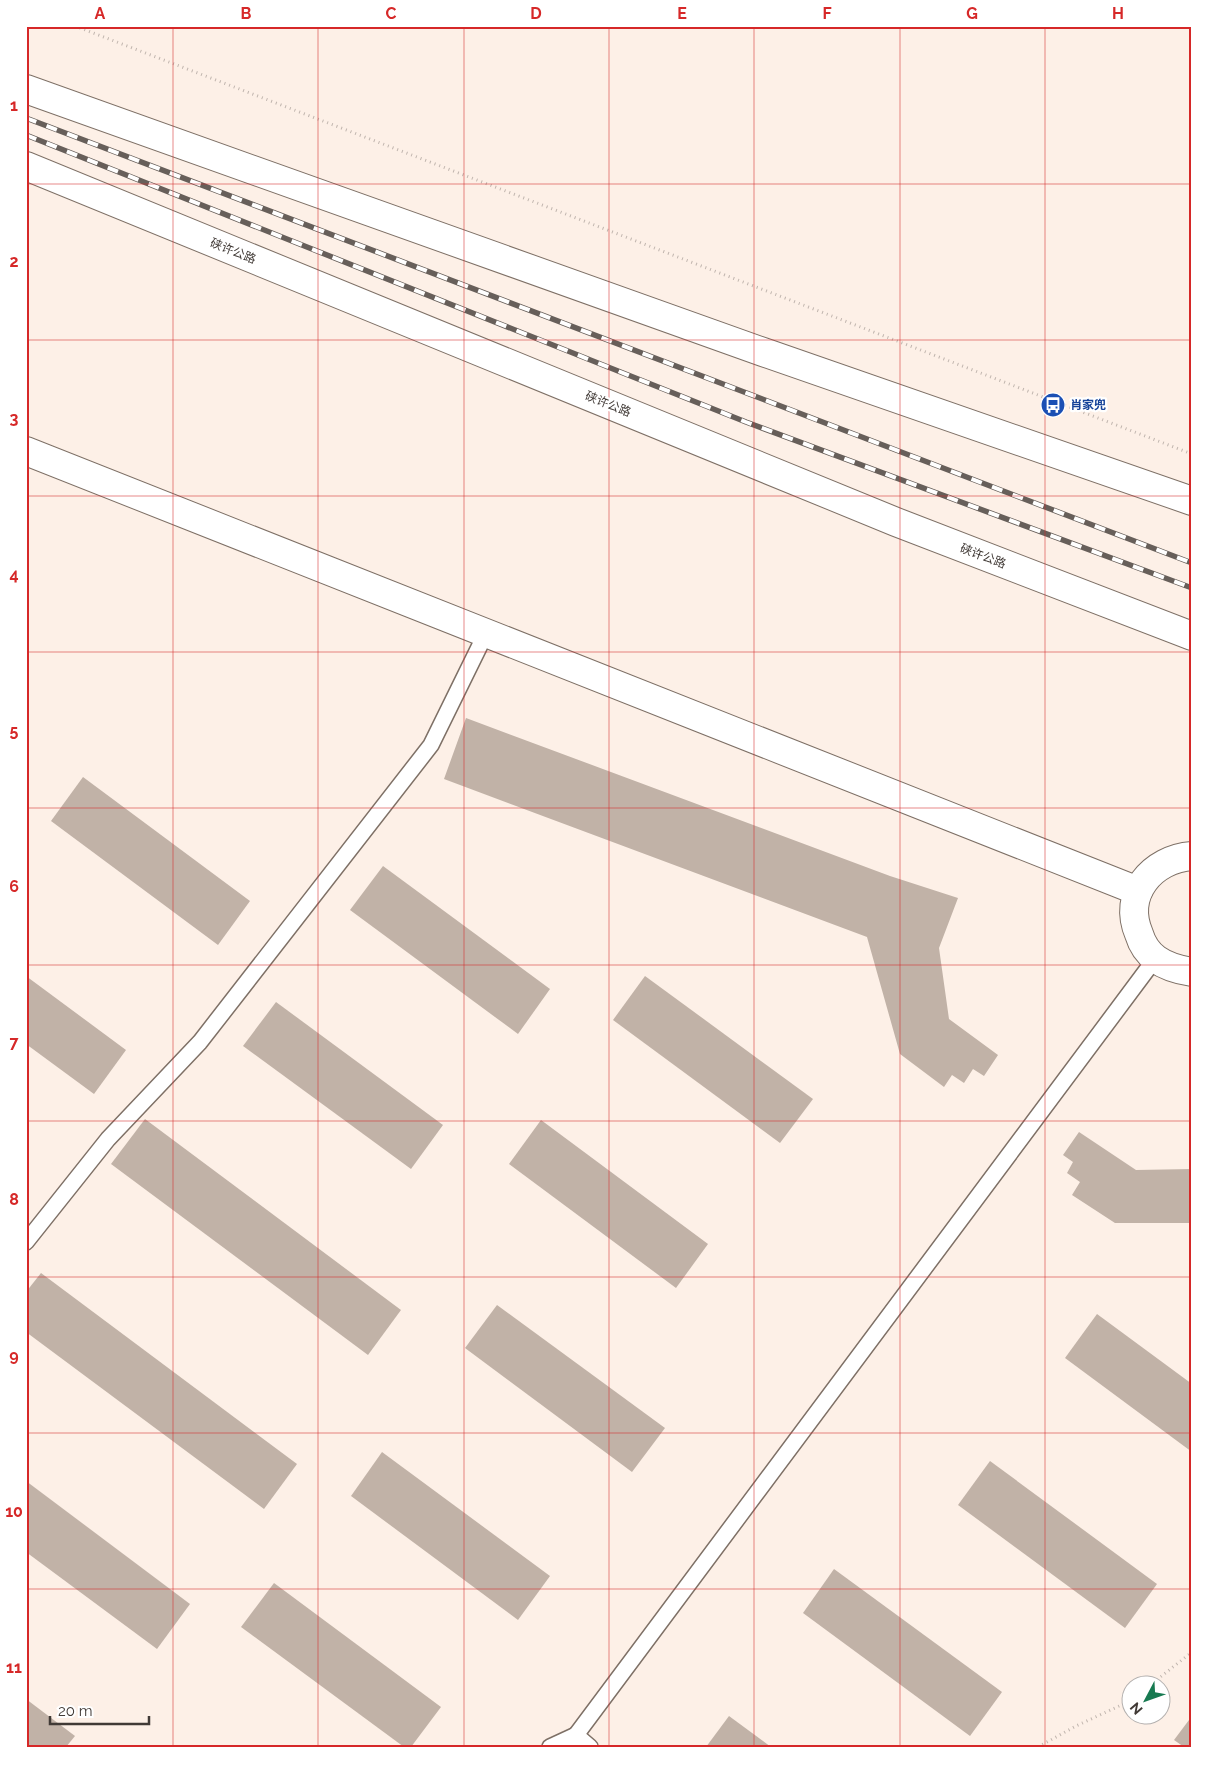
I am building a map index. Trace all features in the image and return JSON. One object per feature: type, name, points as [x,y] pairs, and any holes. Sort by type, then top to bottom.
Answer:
[{"type":"main road","points":[[26,89],[762,352],[1192,501]]},
{"type":"main road","name":"硖许公路","points":[[26,166],[896,522],[1192,636]]},
{"type":"main road","points":[[26,451],[1138,892]]},
{"type":"main road","points":[[1192,856],[1179,857],[1162,864],[1148,876],[1138,892],[1134,909],[1136,927],[1143,945],[1173,966],[1192,992]]},
{"type":"lane","points":[[26,1242],[108,1139],[200,1042],[431,745],[486,633]]},
{"type":"lane","points":[[575,1741],[1173,966]]},
{"type":"lane","points":[[550,1747],[575,1741],[590,1747]]},
{"type":"path","points":[[75,26],[1192,454]]},
{"type":"path","points":[[1162,1676],[1192,1652]]},
{"type":"path","points":[[1038,1747],[1076,1726],[1120,1706]]},
{"type":"building","points":[[466,718],[890,876],[958,898],[939,948],[949,1019],[998,1055],[984,1076],[973,1069],[964,1083],[952,1075],[944,1087],[900,1054],[867,937],[444,779]]},
{"type":"building","points":[[83,777],[250,901],[218,945],[51,821]]},
{"type":"building","points":[[383,866],[550,989],[518,1034],[350,910]]},
{"type":"building","points":[[26,976],[126,1050],[94,1094],[26,1044]]},
{"type":"building","points":[[645,976],[813,1099],[780,1143],[613,1020]]},
{"type":"building","points":[[276,1002],[443,1125],[411,1169],[243,1046]]},
{"type":"building","points":[[145,1119],[401,1310],[368,1355],[111,1164]]},
{"type":"building","points":[[541,1120],[708,1244],[676,1288],[509,1164]]},
{"type":"building","points":[[1079,1132],[1136,1170],[1192,1169],[1192,1223],[1115,1223],[1072,1195],[1080,1182],[1067,1173],[1073,1162],[1063,1155]]},
{"type":"building","points":[[41,1273],[297,1464],[264,1509],[26,1332],[26,1292]]},
{"type":"building","points":[[497,1305],[665,1428],[632,1472],[465,1348]]},
{"type":"building","points":[[1097,1314],[1192,1384],[1192,1452],[1065,1358]]},
{"type":"building","points":[[382,1452],[550,1576],[518,1620],[351,1496]]},
{"type":"building","points":[[990,1461],[1157,1584],[1125,1628],[958,1505]]},
{"type":"building","points":[[26,1481],[190,1604],[157,1649],[26,1552]]},
{"type":"building","points":[[834,1569],[1002,1692],[970,1736],[803,1613]]},
{"type":"building","points":[[274,1583],[441,1707],[411,1747],[404,1747],[241,1627]]},
{"type":"building","points":[[26,1699],[75,1736],[66,1747],[26,1747]]},
{"type":"building","points":[[729,1716],[771,1747],[706,1747]]},
{"type":"building","points":[[1192,1716],[1192,1747],[1184,1747],[1174,1740]]},
{"type":"railway","points":[[26,118],[1192,563]]},
{"type":"railway","points":[[26,135],[746,422],[1192,588]]},
{"type":"place","name":"肖家兜","points":[[1053,405]]}]
